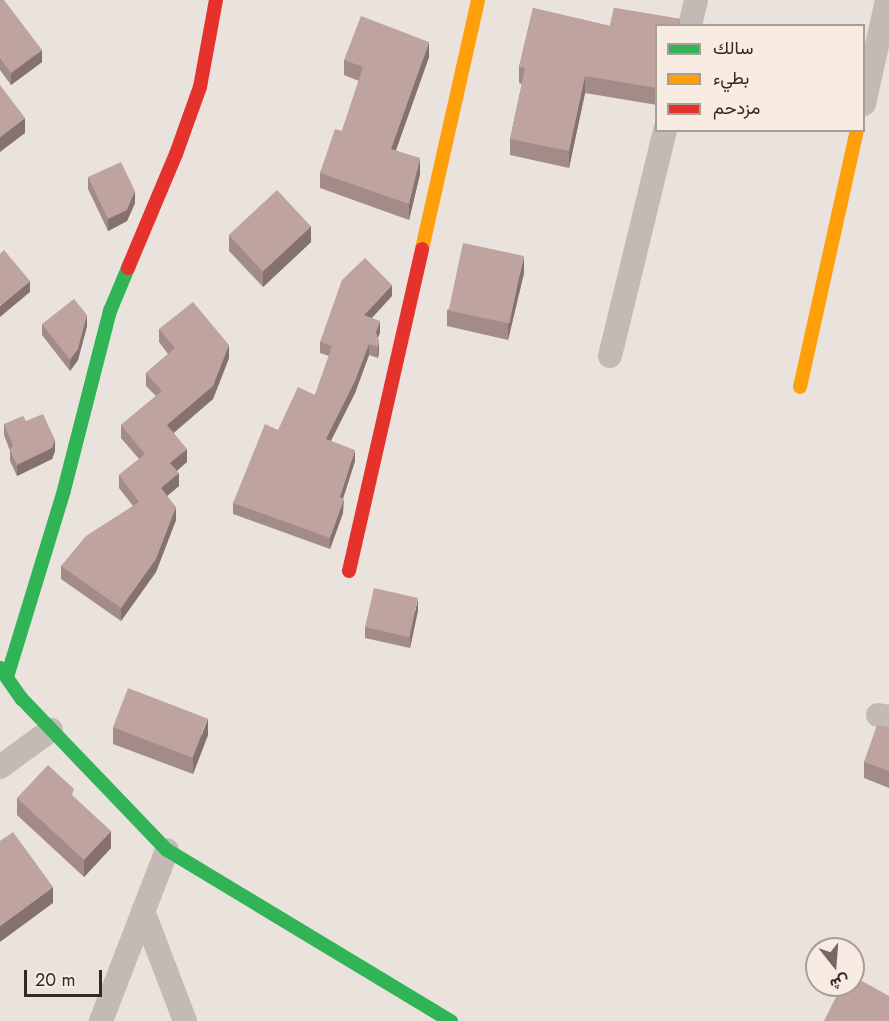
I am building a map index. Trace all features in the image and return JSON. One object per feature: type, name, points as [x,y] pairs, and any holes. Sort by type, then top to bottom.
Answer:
[{"type":"street","points":[[216,0],[200,87],[176,154],[110,311],[64,490],[3,673],[22,699],[167,850],[448,1020]]},
{"type":"street","points":[[349,571],[478,0]]},
{"type":"street","points":[[690,24],[696,0]]},
{"type":"street","points":[[865,99],[887,0]]},
{"type":"street","points":[[610,356],[665,132]]},
{"type":"street","points":[[800,387],[857,132]]},
{"type":"street","points":[[0,767],[51,730]]},
{"type":"street","points":[[101,1021],[167,850]]},
{"type":"street","points":[[143,911],[185,1021]]},
{"type":"building","points":[[0,0],[4,0],[42,50],[11,73],[0,58]]},
{"type":"building","points":[[533,8],[610,26],[614,8],[680,19],[679,24],[655,24],[655,88],[585,76],[569,151],[510,139],[525,68],[519,67]]},
{"type":"building","points":[[361,16],[429,42],[391,149],[420,158],[409,204],[320,173],[335,129],[342,131],[363,67],[344,60]]},
{"type":"building","points":[[0,85],[25,118],[0,137]]},
{"type":"building","points":[[121,162],[135,191],[127,210],[108,219],[88,177]]},
{"type":"building","points":[[277,190],[311,227],[263,272],[229,235]]},
{"type":"building","points":[[463,243],[524,256],[509,323],[449,310]]},
{"type":"building","points":[[4,250],[30,281],[0,306],[0,254]]},
{"type":"building","points":[[365,258],[392,285],[364,315],[380,321],[376,332],[378,347],[369,344],[355,381],[326,439],[355,450],[340,497],[344,499],[330,538],[233,503],[265,424],[278,430],[298,387],[315,395],[332,346],[320,342],[342,280]]},
{"type":"building","points":[[74,299],[87,315],[78,349],[70,360],[42,324]]},
{"type":"building","points":[[193,302],[229,345],[213,386],[167,425],[187,449],[170,463],[179,473],[161,488],[176,507],[156,559],[121,608],[61,566],[86,536],[139,502],[119,475],[145,454],[121,425],[162,391],[146,373],[175,348],[159,329]]},
{"type":"building","points":[[43,414],[55,440],[52,448],[17,465],[10,450],[13,445],[4,424],[23,416],[26,421]]},
{"type":"building","points":[[374,588],[418,598],[409,637],[365,627]]},
{"type":"building","points":[[128,688],[207,718],[192,758],[113,727]]},
{"type":"building","points":[[877,725],[889,727],[889,771],[864,762]]},
{"type":"building","points":[[48,765],[74,789],[72,795],[111,831],[84,860],[17,798]]},
{"type":"building","points":[[13,832],[53,887],[0,926],[0,841]]},
{"type":"building","points":[[865,983],[889,996],[889,1021],[824,1021],[836,997],[865,997]]},
{"type":"traffic: fast","points":[[7,677],[64,490],[110,311],[128,268]]},
{"type":"traffic: fast","points":[[0,668],[22,699],[167,850],[451,1021]]},
{"type":"traffic: slow","points":[[422,249],[478,0]]},
{"type":"traffic: slow","points":[[800,387],[857,132]]},
{"type":"traffic: jam","points":[[128,268],[176,154],[200,87],[216,0]]},
{"type":"traffic: jam","points":[[349,571],[422,249]]}]
